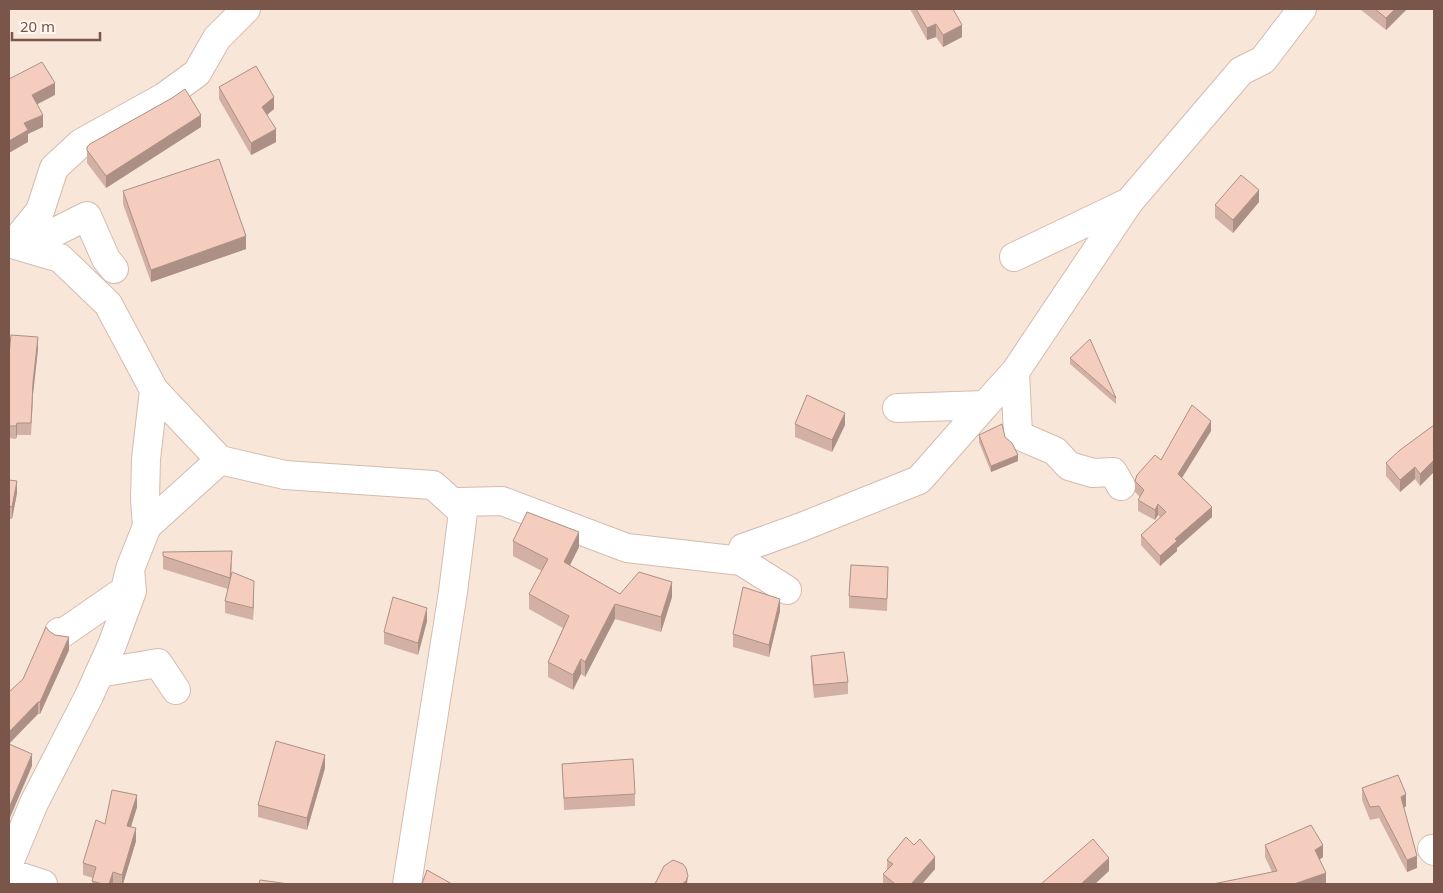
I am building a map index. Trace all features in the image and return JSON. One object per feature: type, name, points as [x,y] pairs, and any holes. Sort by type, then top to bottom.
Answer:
[{"type":"street","points":[[11,244],[40,211],[54,168],[81,143],[164,97],[197,73],[217,38],[246,9]]},
{"type":"street","points":[[743,548],[791,532],[919,480],[1015,372],[1129,202],[1241,71],[1263,60],[1302,9]]},
{"type":"street","points":[[1014,257],[1129,202]]},
{"type":"street","points":[[11,244],[39,240],[87,216],[106,259],[114,269]]},
{"type":"street","points":[[11,244],[60,258],[108,304],[154,390],[220,460],[285,475],[433,486],[463,512],[453,592],[407,884]]},
{"type":"street","points":[[1015,372],[1018,435],[1055,451],[1069,466],[1093,473],[1113,472],[1121,486]]},
{"type":"street","points":[[59,632],[63,633],[125,590],[130,569],[147,526],[145,499],[146,459],[154,390]]},
{"type":"street","points":[[897,408],[985,405]]},
{"type":"street","points":[[147,526],[220,460]]},
{"type":"street","points":[[458,502],[502,501],[627,548],[741,561],[787,590]]},
{"type":"street","points":[[9,863],[34,803],[63,750],[99,673],[132,591],[130,569]]},
{"type":"street","points":[[99,673],[158,663],[176,690]]},
{"type":"street","points":[[9,874],[17,884]]},
{"type":"street","points":[[9,874],[43,884]]},
{"type":"shaded area","points":[[9,9],[1434,9],[1434,884],[9,884]]},
{"type":"building","points":[[916,9],[953,9],[962,25],[943,35],[936,24],[927,28]]},
{"type":"building","points":[[1375,9],[1395,9],[1386,18]]},
{"type":"building","points":[[42,62],[55,83],[32,95],[43,115],[24,123],[28,130],[9,141],[9,79]]},
{"type":"building","points":[[256,66],[274,97],[262,107],[276,129],[251,143],[219,87]]},
{"type":"building","points":[[185,89],[201,115],[106,176],[87,150],[87,147]]},
{"type":"building","points":[[219,159],[246,236],[151,270],[123,191]]},
{"type":"building","points":[[1241,175],[1259,190],[1233,220],[1215,205]]},
{"type":"building","points":[[11,335],[38,337],[31,423],[17,423],[16,426],[9,426],[9,354]]},
{"type":"building","points":[[1090,339],[1116,398],[1070,358]]},
{"type":"building","points":[[807,395],[845,413],[832,440],[795,424]]},
{"type":"building","points":[[1192,405],[1211,421],[1178,474],[1212,507],[1175,539],[1177,541],[1160,556],[1141,535],[1166,512],[1158,504],[1155,510],[1138,500],[1144,490],[1135,481],[1137,475],[1155,455],[1161,460]]},
{"type":"building","points":[[1002,424],[1005,437],[1012,443],[1018,455],[991,466],[979,435]]},
{"type":"building","points":[[1434,425],[1434,460],[1420,474],[1415,467],[1400,480],[1386,463],[1400,450]]},
{"type":"building","points":[[9,480],[17,481],[12,507],[9,506]]},
{"type":"building","points":[[527,512],[579,532],[564,562],[620,594],[639,572],[672,582],[661,617],[615,604],[585,662],[581,659],[573,675],[548,662],[569,616],[529,594],[548,559],[513,541]]},
{"type":"building","points":[[232,551],[230,578],[163,556],[163,552]]},
{"type":"building","points":[[851,565],[888,567],[887,599],[849,596]]},
{"type":"building","points":[[232,572],[254,581],[253,608],[225,601]]},
{"type":"building","points":[[743,587],[780,599],[769,645],[733,634]]},
{"type":"building","points":[[393,597],[427,608],[418,643],[384,632]]},
{"type":"building","points":[[46,627],[55,635],[69,637],[40,702],[9,732],[9,692],[23,679]]},
{"type":"building","points":[[844,652],[848,682],[814,685],[811,656]]},
{"type":"building","points":[[276,741],[325,755],[307,818],[258,805]]},
{"type":"building","points":[[9,744],[32,754],[9,808]]},
{"type":"building","points":[[633,759],[635,794],[564,798],[562,764]]},
{"type":"building","points":[[1398,775],[1406,794],[1401,797],[1417,856],[1407,860],[1379,806],[1370,807],[1362,788]]},
{"type":"building","points":[[112,790],[137,795],[127,826],[136,828],[122,875],[113,872],[109,884],[103,884],[92,881],[96,867],[83,863],[96,820],[105,824]]},
{"type":"building","points":[[1311,825],[1323,845],[1315,850],[1326,873],[1294,884],[1213,884],[1277,871],[1265,845]]},
{"type":"building","points":[[906,837],[914,845],[920,839],[935,857],[911,884],[895,884],[883,874],[893,864],[887,860]]},
{"type":"building","points":[[1093,839],[1109,858],[1081,884],[1041,884]]},
{"type":"building","points":[[673,860],[683,864],[686,868],[688,876],[686,881],[682,884],[655,884],[664,866]]},
{"type":"building","points":[[427,870],[452,884],[422,884]]},
{"type":"building","points":[[260,880],[289,884],[259,884]]}]
